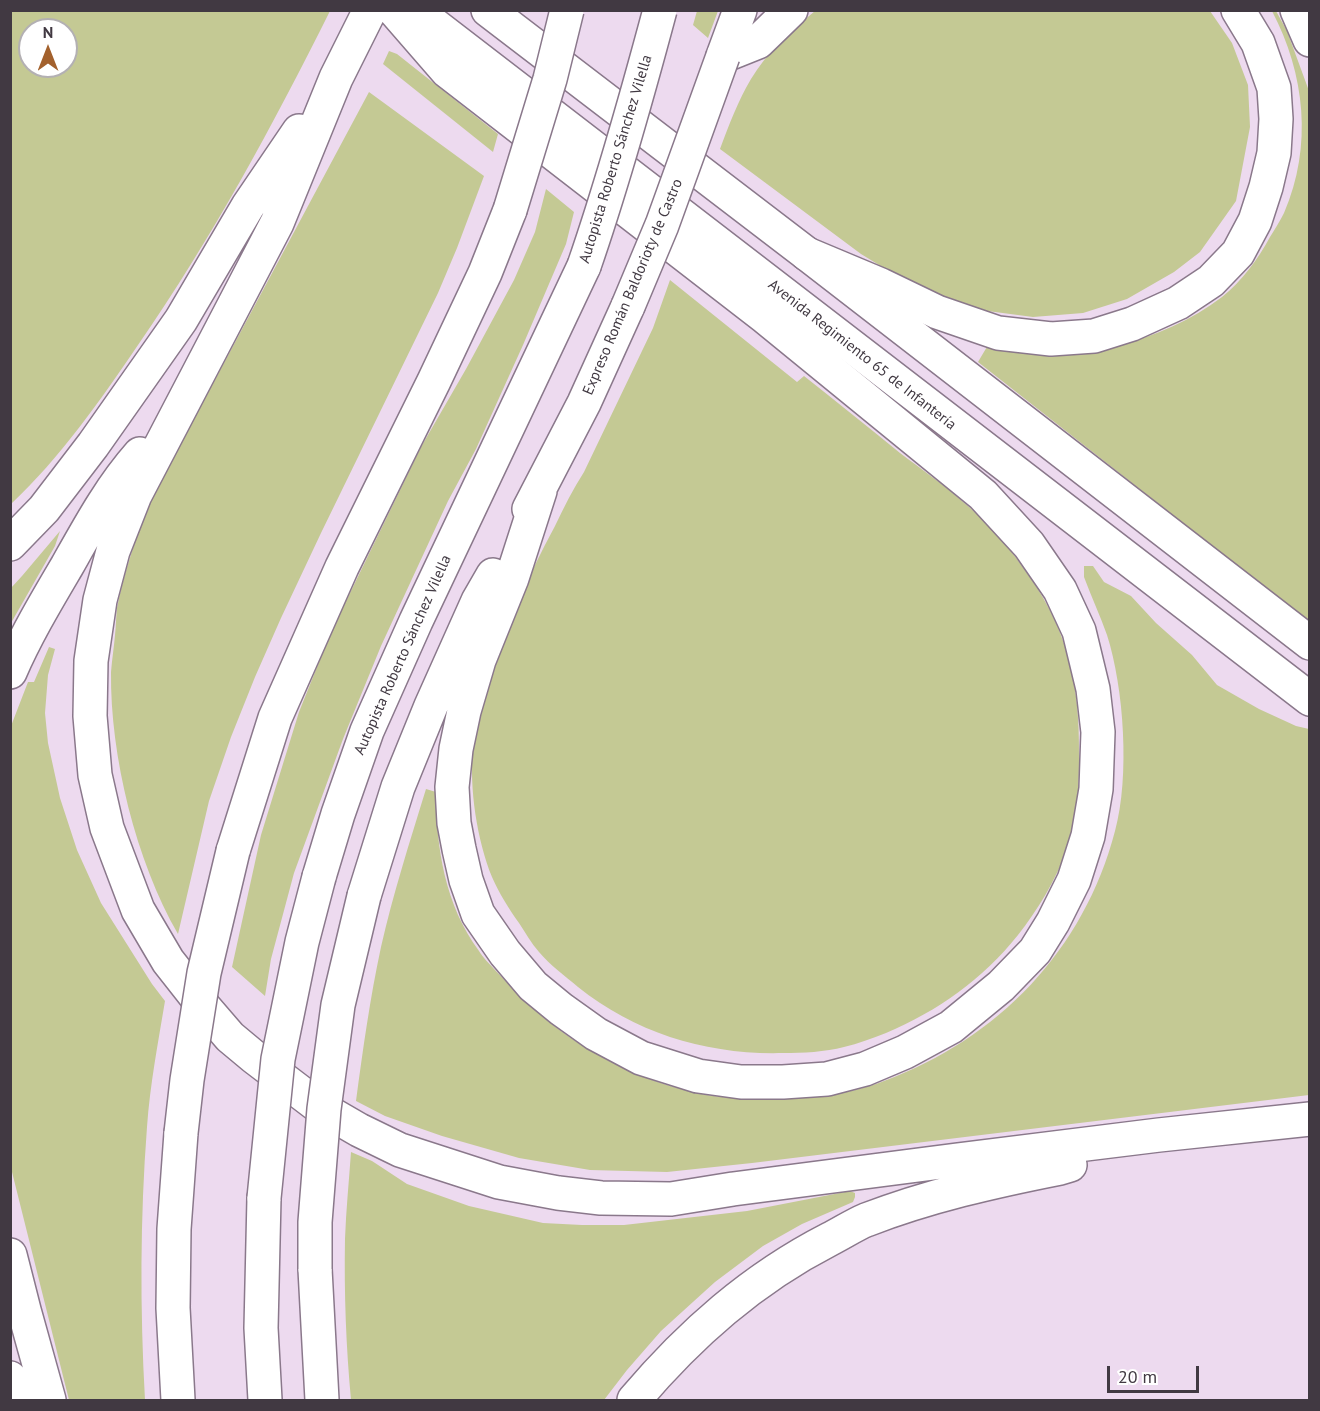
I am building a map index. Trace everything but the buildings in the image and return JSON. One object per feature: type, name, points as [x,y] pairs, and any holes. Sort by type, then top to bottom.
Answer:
[{"type":"main road","points":[[370,10],[336,78],[277,223],[135,495],[113,551],[100,600],[91,661],[90,716],[95,775],[107,828],[138,910],[168,961],[205,1008],[230,1037],[321,1108],[358,1131],[400,1150],[499,1182],[601,1198],[671,1199],[1160,1135],[1310,1119]]},
{"type":"main road","points":[[394,10],[447,71],[765,317],[983,495],[1029,545],[1060,590],[1078,631],[1093,689],[1098,732],[1096,789],[1088,836],[1074,880],[1053,922],[1035,951],[1001,986],[951,1027],[905,1052],[865,1069],[827,1078],[783,1082],[741,1082],[698,1076],[641,1058],[596,1034],[533,986],[505,953],[478,914],[466,880],[459,849],[454,823],[452,787],[456,749],[479,660],[512,578],[540,491]]},
{"type":"main road","name":"Avenida Regimiento 65 de Infantería","points":[[415,10],[1310,699]]},
{"type":"main road","points":[[488,10],[1310,643]]},
{"type":"main road","points":[[178,1401],[173,1308],[174,1229],[181,1133],[204,973],[233,850],[275,718],[342,567],[485,273],[510,210],[550,79],[567,10]]},
{"type":"main road","name":"Autopista Roberto Sánchez Vilella","points":[[265,1401],[261,1328],[264,1198],[278,1059],[302,942],[319,877],[367,731],[416,621],[584,266],[630,122],[660,10]]},
{"type":"main road","name":"Expreso Román Baldorioty de Castro","points":[[540,491],[584,402],[662,225],[740,10]]},
{"type":"main road","points":[[723,56],[758,42],[791,10]]},
{"type":"main road","points":[[807,254],[938,312],[998,333],[1051,339],[1094,336],[1132,324],[1178,303],[1212,281],[1238,253],[1255,221],[1274,153],[1276,119],[1274,88],[1258,43],[1238,10]]},
{"type":"main road","points":[[1297,10],[1310,40]]},
{"type":"main road","points":[[10,544],[45,509],[181,320],[248,206],[336,78]]},
{"type":"main road","points":[[10,672],[48,598],[103,503],[132,464],[179,410]]},
{"type":"main road","points":[[322,1401],[315,1269],[315,1222],[324,1109],[338,1005],[364,896],[398,788],[431,706],[478,601],[540,491]]},
{"type":"main road","points":[[634,1401],[669,1360],[710,1320],[764,1278],[808,1250],[865,1221],[925,1200],[992,1181],[1060,1168],[1160,1135]]},
{"type":"main road","points":[[10,1256],[49,1401]]},
{"type":"main road","points":[[10,1378],[17,1401]]},
{"type":"green space","points":[[11,10],[330,11],[240,181],[191,264],[109,387],[79,428],[11,504]]},
{"type":"green space","points":[[697,11],[718,11],[708,38],[693,25]]},
{"type":"green space","points":[[815,11],[1210,11],[1232,43],[1248,85],[1250,127],[1236,201],[1200,252],[1174,272],[1127,299],[1083,313],[1033,317],[980,310],[932,293],[861,254],[720,149],[738,104],[757,69],[780,42]]},
{"type":"green space","points":[[1272,11],[1276,11],[1287,31],[1309,91],[1309,622],[978,362],[991,340],[1106,346],[1133,341],[1160,332],[1198,313],[1222,297],[1243,277],[1284,213],[1293,188],[1302,136],[1298,85],[1292,60]]},
{"type":"green space","points":[[389,51],[397,54],[498,134],[493,152],[383,64]]},
{"type":"green space","points":[[369,92],[484,176],[438,293],[321,533],[255,677],[209,801],[178,934],[163,905],[138,841],[121,773],[115,738],[111,672],[117,608],[131,555],[149,503]]},
{"type":"green space","points":[[546,189],[574,212],[566,244],[476,449],[448,501],[381,646],[343,739],[294,873],[271,959],[265,996],[232,967],[261,835],[299,712],[331,632],[421,447],[514,280],[535,232]]},
{"type":"green space","points":[[670,280],[797,382],[804,376],[947,489],[986,523],[1016,557],[1037,588],[1050,610],[1068,655],[1077,703],[1079,729],[1079,782],[1076,808],[1062,862],[1039,906],[1004,951],[975,980],[924,1015],[886,1033],[837,1049],[755,1053],[701,1045],[649,1029],[601,1003],[558,970],[533,945],[495,883],[478,830],[473,797],[473,748],[479,711],[489,675],[540,555],[584,472],[653,328]]},
{"type":"green space","points":[[60,531],[55,546],[11,623],[11,588]]},
{"type":"green space","points":[[1084,566],[1093,566],[1104,582],[1131,596],[1156,623],[1192,655],[1217,685],[1259,709],[1296,726],[1309,729],[1309,1095],[667,1172],[590,1170],[519,1158],[442,1136],[385,1116],[356,1101],[381,947],[396,887],[426,789],[436,792],[438,834],[450,895],[467,933],[481,954],[535,1010],[552,1024],[589,1050],[629,1071],[671,1086],[711,1096],[758,1099],[811,1097],[856,1090],[884,1081],[925,1063],[964,1041],[999,1015],[1031,985],[1058,951],[1082,914],[1101,874],[1115,831],[1120,809],[1124,759],[1118,680],[1107,635],[1084,577]]},
{"type":"green space","points":[[49,647],[55,649],[48,675],[45,713],[48,743],[60,798],[77,850],[101,903],[165,1001],[150,1096],[143,1195],[142,1332],[145,1400],[69,1400],[11,1168],[11,726],[28,682],[34,682]]},
{"type":"green space","points":[[351,1152],[372,1161],[407,1184],[469,1206],[543,1223],[624,1225],[747,1211],[850,1191],[855,1193],[855,1197],[853,1202],[802,1224],[763,1246],[715,1282],[661,1331],[604,1400],[351,1400],[345,1259]]}]
